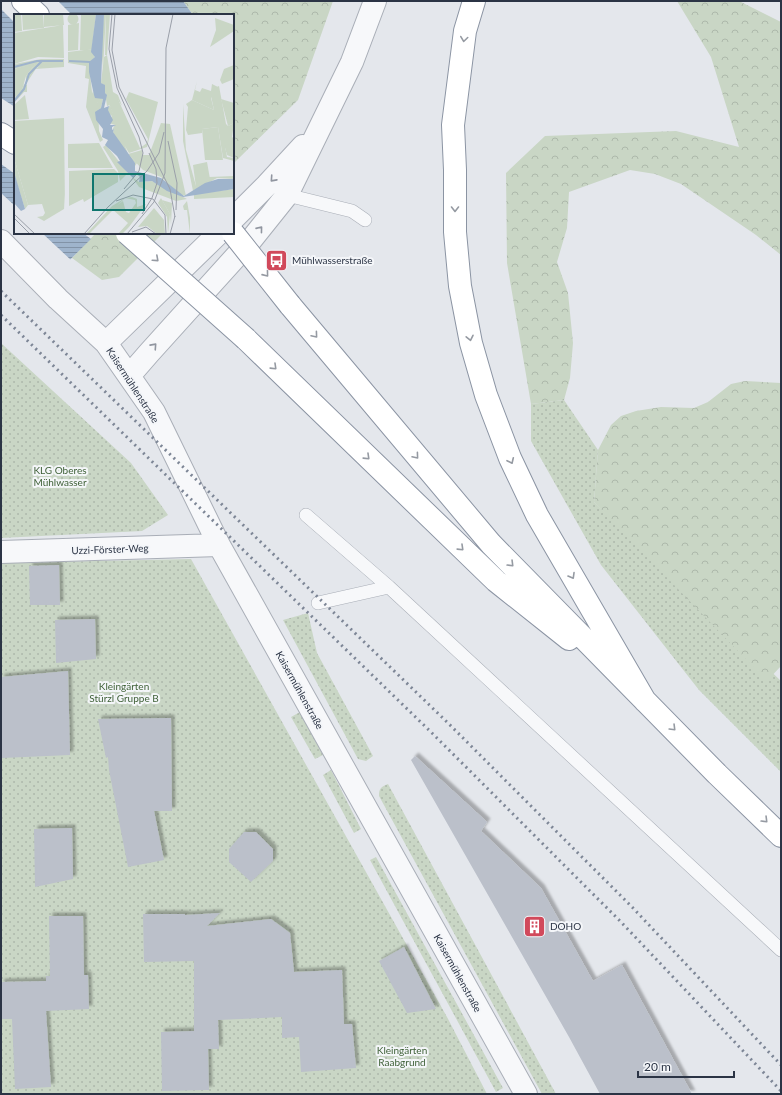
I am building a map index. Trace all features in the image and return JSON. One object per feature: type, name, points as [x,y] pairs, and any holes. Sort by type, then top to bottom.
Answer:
[{"type":"highway","points":[[23,1],[37,14]]},
{"type":"highway","points":[[474,1],[465,31],[453,124],[455,232],[460,286],[471,343],[486,395],[510,458],[537,515],[645,701]]},
{"type":"highway","points":[[1,134],[14,142]]},
{"type":"highway","points":[[128,234],[246,340],[496,581],[645,701]]},
{"type":"highway","points":[[234,234],[290,305],[491,544],[645,701],[781,836]]},
{"type":"street","points":[[129,376],[251,240],[287,195],[352,62],[375,1]]},
{"type":"street","points":[[234,218],[267,185],[318,129]]},
{"type":"street","points":[[106,343],[217,234]]},
{"type":"street","name":"Kaisermühlenstraße","points":[[1,241],[58,299],[106,343],[154,412],[219,545],[526,1094]]},
{"type":"street","name":"Uzzi-Förster-Weg","points":[[1,552],[219,545]]},
{"type":"lane","points":[[287,195],[352,211],[365,220]]},
{"type":"lane","points":[[306,515],[389,587],[781,950]]},
{"type":"lane","points":[[318,604],[389,587]]},
{"type":"green space","points":[[183,1],[333,1],[298,100],[234,163],[234,14],[192,14]]},
{"type":"green space","points":[[677,1],[739,1],[781,22],[781,255],[756,235],[681,184],[655,174],[630,170],[569,192],[567,228],[557,262],[568,293],[573,343],[570,378],[564,400],[531,404],[507,263],[506,173],[545,136],[676,131],[739,147],[711,57]]},
{"type":"green space","points":[[95,234],[162,234],[119,277],[102,280],[72,258]]},
{"type":"green space","name":"KLG Oberes Mühlwasser","points":[[1,343],[131,463],[168,515],[142,531],[1,538]]},
{"type":"green space","points":[[745,381],[781,383],[781,666],[767,681],[594,502],[598,450],[611,425],[621,416],[636,411],[661,407],[694,408],[708,402],[731,384]]},
{"type":"green space","points":[[564,400],[598,450],[594,502],[781,681],[781,772],[699,690],[601,565],[531,441],[531,404]]},
{"type":"green space","points":[[191,559],[447,1017],[487,1094],[1,1094],[1,563]]},
{"type":"green space","points":[[308,613],[317,653],[373,756],[366,761],[358,759],[283,620]]},
{"type":"green space","points":[[300,712],[323,755],[315,759],[291,717]]},
{"type":"green space","points":[[331,770],[361,829],[354,833],[323,775]]},
{"type":"green space","points":[[388,784],[556,1094],[542,1094],[379,796],[379,791],[381,788]]},
{"type":"green space","points":[[376,857],[503,1088],[496,1092],[370,860]]},
{"type":"water","points":[[1,1],[183,1],[192,14],[14,14],[14,234],[84,234],[91,239],[1,328]]},
{"type":"pier","points":[[1,1],[58,1],[71,14],[14,14],[14,22],[1,9]]},
{"type":"pier","points":[[1,98],[14,106],[14,173],[1,164]]},
{"type":"pier","points":[[1,193],[14,205],[14,234],[43,234],[72,261],[1,330]]},
{"type":"building","points":[[59,565],[60,605],[30,605],[29,566]]},
{"type":"building","points":[[95,619],[96,659],[56,663],[55,620]]},
{"type":"building","points":[[68,671],[70,755],[2,758],[1,677]]},
{"type":"building","points":[[171,718],[172,811],[154,811],[164,860],[128,867],[109,770],[108,757],[106,758],[98,719]]},
{"type":"building","name":"DOHO","points":[[415,756],[487,822],[481,831],[541,888],[593,981],[622,965],[692,1094],[600,1094],[411,760]]},
{"type":"building","points":[[72,828],[73,879],[35,887],[34,829]]},
{"type":"building","points":[[244,832],[256,832],[273,849],[273,861],[251,882],[229,862],[229,849]]},
{"type":"building","points":[[220,913],[207,926],[271,919],[290,933],[294,972],[342,970],[344,1024],[352,1024],[356,1068],[301,1072],[299,1037],[282,1038],[282,1017],[218,1020],[219,1049],[208,1049],[209,1090],[162,1091],[161,1032],[194,1031],[194,961],[144,962],[143,914],[185,915]]},
{"type":"building","points":[[49,916],[83,916],[84,975],[88,975],[89,1009],[46,1011],[51,1087],[15,1089],[12,1019],[1,1019],[1,982],[46,981],[46,976],[50,976]]},
{"type":"building","points":[[404,947],[436,1009],[407,1013],[379,961]]},
{"type":"railway","points":[[1,291],[448,723],[633,908],[781,1065]]},
{"type":"railway","points":[[1,315],[433,734],[621,922],[781,1091]]},
{"type":"place","name":"Mühlwasserstraße","points":[[277,260]]},
{"type":"place","name":"DOHO","points":[[534,926]]},
{"type":"park label","name":"Kleingärten Stürzl Gruppe B","points":[[124,692]]},
{"type":"park label","name":"Kleingärten Raabgrund","points":[[402,1056]]}]
